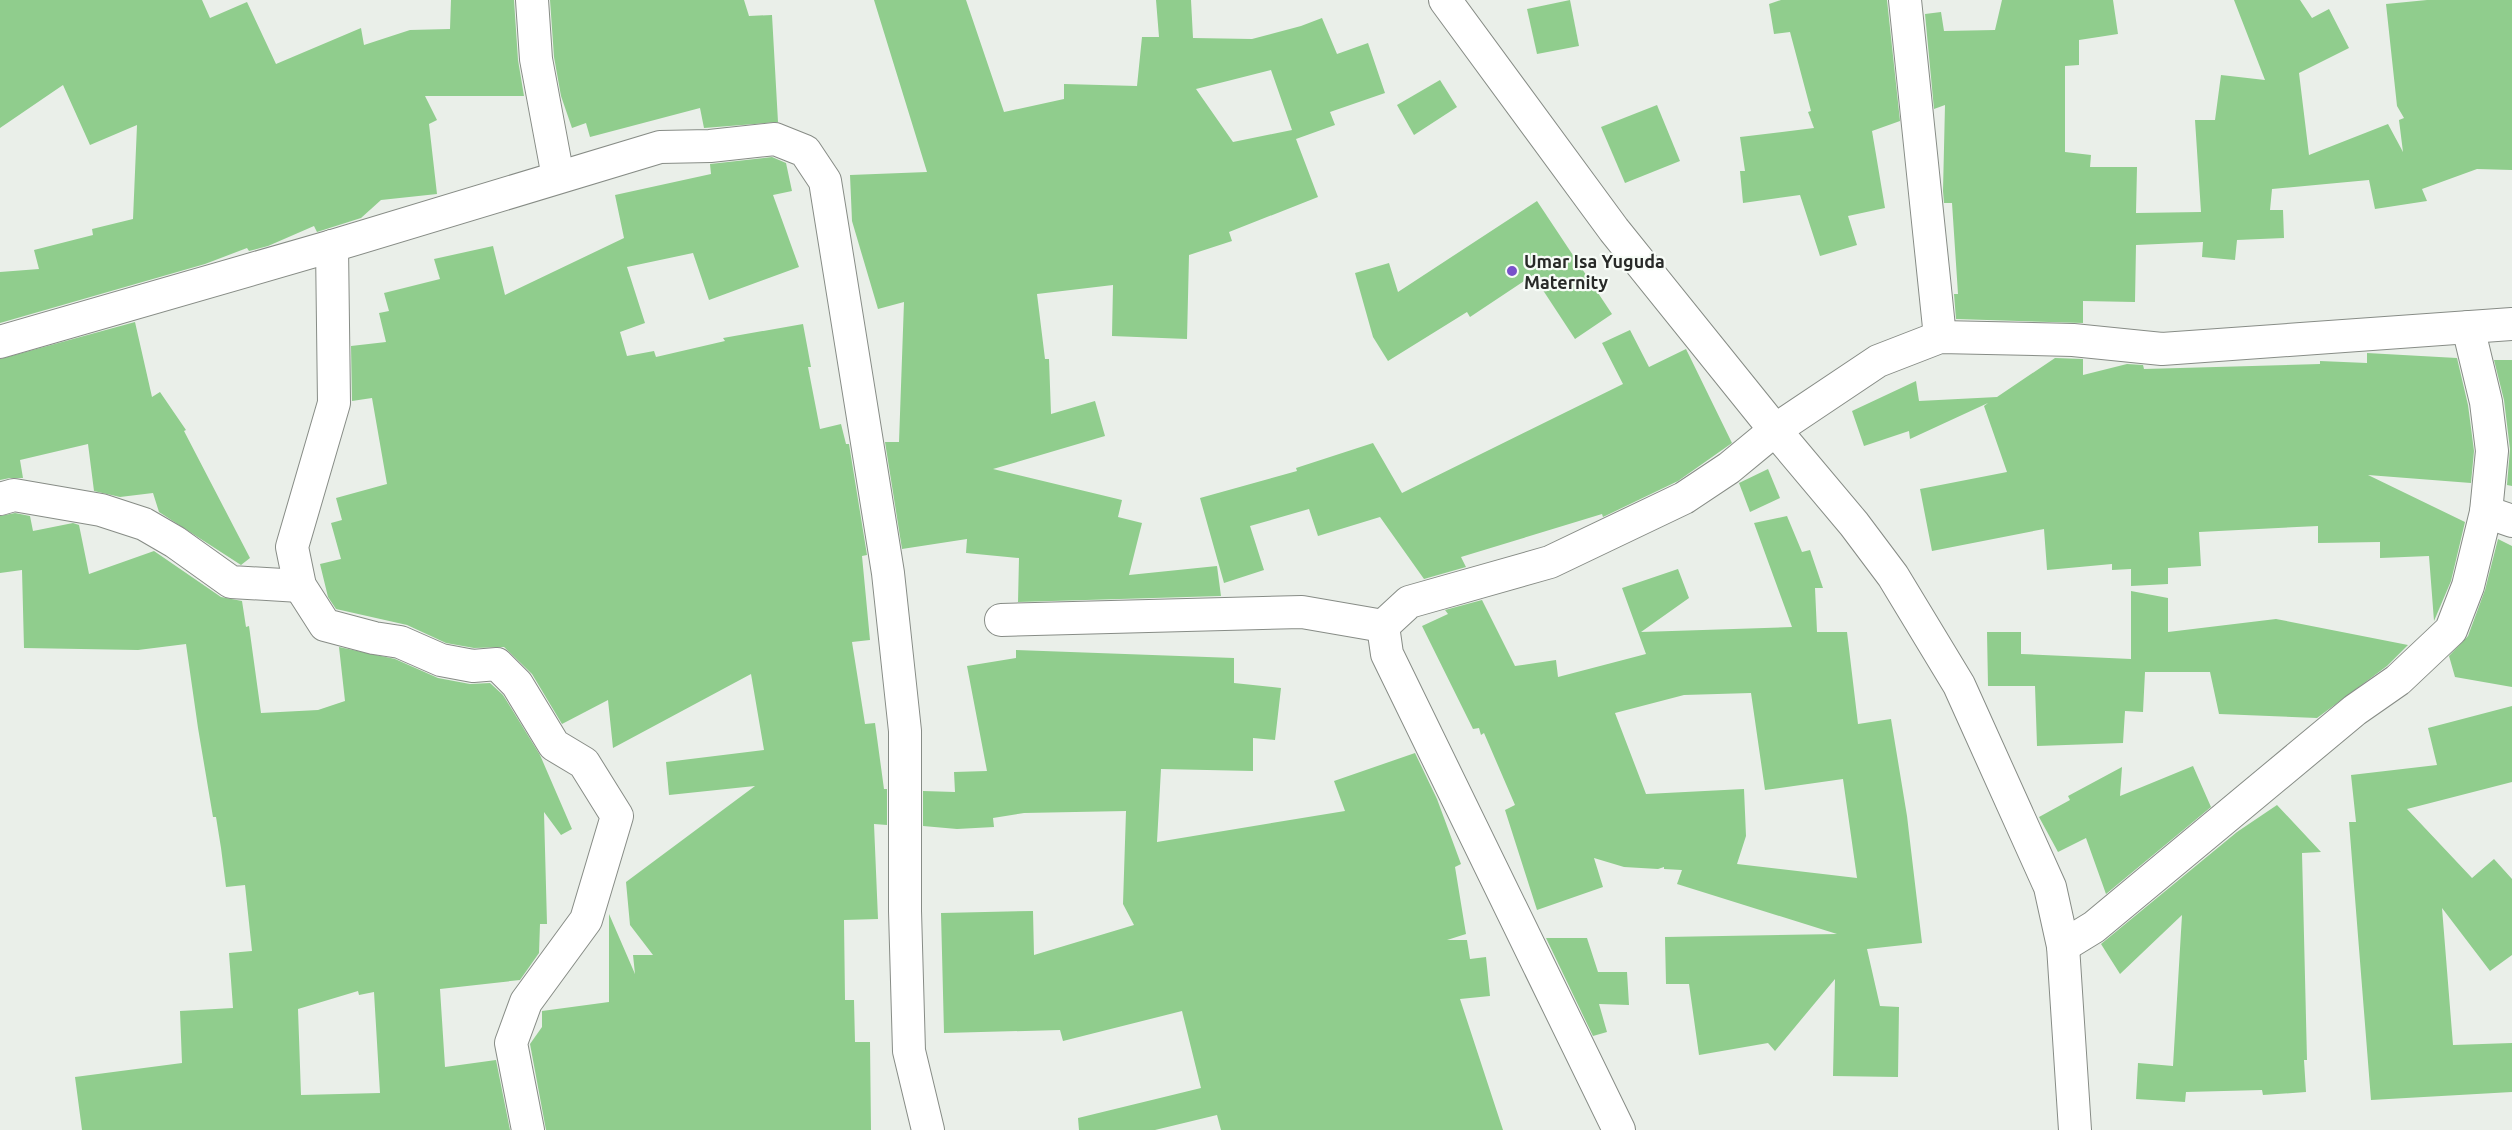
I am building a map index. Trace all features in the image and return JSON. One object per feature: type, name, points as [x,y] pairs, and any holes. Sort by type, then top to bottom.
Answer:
[{"type":"street","points":[[532,0],[536,59],[558,177]]},
{"type":"street","points":[[1445,0],[1614,230],[1854,524],[1893,576],[1959,685],[2050,887],[2063,946],[2074,1130]]},
{"type":"street","points":[[1905,0],[1940,337]]},
{"type":"street","points":[[0,342],[332,246],[660,147],[710,146],[775,140],[804,152],[825,181],[888,573],[904,720],[909,1051],[928,1130]]},
{"type":"street","points":[[332,246],[334,403],[292,547],[300,586],[325,625],[374,638],[400,642],[441,660],[473,666],[497,664],[517,684],[531,712],[554,746],[584,763],[617,816],[586,920],[526,1002],[511,1043],[528,1130]]},
{"type":"street","points":[[1383,626],[1409,602],[1550,562],[1684,498],[1729,468],[1775,430],[1878,361],[1940,337],[2073,340],[2162,349],[2512,324]]},
{"type":"street","points":[[2063,946],[2094,927],[2355,710],[2398,680],[2451,630],[2499,516],[2486,402],[2468,327]]},
{"type":"street","points":[[2492,451],[2512,425]]},
{"type":"street","points":[[0,499],[14,495],[102,510],[144,524],[175,542],[231,582],[300,586]]},
{"type":"street","points":[[1001,620],[1302,612],[1383,626]]},
{"type":"street","points":[[1383,626],[1387,654],[1619,1130]]},
{"type":"building","points":[[0,0],[202,0],[210,18],[247,2],[276,64],[361,28],[364,45],[410,30],[450,29],[451,0],[514,0],[518,60],[524,96],[425,96],[437,120],[429,124],[437,194],[381,200],[361,218],[317,232],[314,226],[268,246],[249,251],[247,248],[205,264],[0,323],[0,272],[39,269],[34,250],[93,235],[92,229],[133,219],[137,125],[90,145],[63,85],[0,128]]},
{"type":"building","points":[[550,0],[744,0],[749,16],[772,15],[778,122],[704,128],[700,108],[590,137],[586,123],[572,128],[561,96],[554,57]]},
{"type":"building","points":[[874,0],[966,0],[1004,112],[1064,99],[1064,84],[1137,86],[1142,37],[1159,37],[1156,0],[1191,0],[1193,38],[1252,39],[1322,18],[1337,54],[1368,43],[1385,93],[1330,112],[1335,125],[1296,139],[1318,197],[1229,232],[1232,241],[1189,255],[1187,339],[1112,336],[1113,285],[1037,294],[1045,359],[1049,359],[1051,414],[1095,401],[1105,436],[993,469],[1122,500],[1118,517],[1142,523],[1129,575],[1217,566],[1221,596],[1018,602],[1019,558],[966,553],[967,539],[902,549],[885,442],[899,442],[904,302],[878,309],[852,221],[850,175],[927,172]],"holes":[[[1271,70],[1292,130],[1233,142],[1196,89]]]},
{"type":"building","points":[[1570,0],[1579,46],[1537,54],[1527,9]]},
{"type":"building","points":[[1781,0],[1887,0],[1900,121],[1872,131],[1885,208],[1848,216],[1857,245],[1820,256],[1800,195],[1743,203],[1740,171],[1745,171],[1740,137],[1814,128],[1808,112],[1811,111],[1790,32],[1774,34],[1769,4]]},
{"type":"building","points":[[2002,0],[2113,0],[2118,34],[2079,40],[2079,65],[2065,66],[2065,152],[2091,155],[2090,167],[2137,167],[2136,213],[2201,212],[2195,120],[2215,120],[2221,75],[2265,80],[2234,0],[2300,0],[2312,18],[2329,9],[2349,48],[2299,73],[2309,155],[2388,124],[2403,152],[2399,120],[2404,118],[2397,106],[2386,4],[2427,0],[2512,0],[2512,170],[2477,169],[2422,189],[2427,201],[2375,209],[2369,180],[2272,189],[2270,210],[2283,210],[2284,238],[2237,240],[2235,260],[2202,257],[2203,242],[2136,245],[2135,302],[2083,301],[2083,323],[1956,319],[1954,294],[1958,294],[1952,203],[1944,203],[1943,191],[1945,105],[1934,109],[1925,14],[1941,12],[1944,31],[1995,30]]},
{"type":"building","points":[[1440,80],[1457,107],[1414,135],[1397,105]]},
{"type":"building","points":[[1657,105],[1680,161],[1625,183],[1601,127]]},
{"type":"building","points":[[772,157],[786,163],[792,191],[773,195],[799,267],[709,300],[693,253],[627,267],[645,323],[620,332],[627,356],[654,351],[656,357],[725,341],[723,338],[803,324],[811,367],[808,367],[820,429],[841,424],[846,444],[849,444],[867,555],[862,556],[870,640],[852,642],[865,724],[875,723],[884,789],[887,789],[887,825],[874,824],[878,919],[844,920],[845,1000],[854,1000],[855,1042],[870,1042],[871,1130],[546,1130],[530,1044],[542,1027],[542,1011],[609,1002],[609,914],[635,974],[633,955],[653,955],[630,925],[626,882],[755,786],[669,795],[666,762],[764,750],[751,674],[613,748],[608,700],[562,724],[532,674],[504,647],[474,648],[446,643],[407,625],[336,609],[328,597],[320,564],[341,559],[331,523],[342,520],[336,498],[387,484],[372,398],[352,401],[351,346],[386,342],[379,313],[389,311],[384,293],[440,279],[434,259],[493,246],[505,295],[624,238],[615,195],[711,174],[710,164]]},
{"type":"building","name":"Umar Isa Yuguda Maternity","points":[[1537,201],[1612,314],[1575,339],[1533,275],[1470,317],[1467,312],[1388,361],[1373,337],[1355,273],[1389,263],[1398,292]]},
{"type":"building","points":[[135,322],[152,397],[160,392],[186,430],[184,431],[250,558],[241,565],[159,512],[153,493],[120,497],[94,491],[88,444],[20,460],[23,478],[0,480],[0,359]]},
{"type":"building","points":[[1630,330],[1649,367],[1686,349],[1732,443],[1678,481],[1603,517],[1602,514],[1461,557],[1466,567],[1424,579],[1380,517],[1318,536],[1309,509],[1250,526],[1264,570],[1224,583],[1200,498],[1297,471],[1296,468],[1373,443],[1402,493],[1623,384],[1602,343]]},
{"type":"building","points":[[2367,353],[2457,358],[2468,405],[2474,451],[2471,483],[2368,475],[2465,522],[2451,581],[2434,621],[2429,556],[2380,558],[2380,542],[2318,543],[2318,526],[2199,532],[2201,566],[2168,568],[2168,584],[2131,586],[2131,569],[2112,570],[2112,564],[2047,570],[2044,529],[1932,551],[1920,489],[2007,472],[1984,406],[1988,403],[1910,439],[1909,431],[1864,446],[1852,411],[1916,381],[1919,401],[1997,397],[2055,358],[2083,359],[2083,375],[2127,364],[2143,365],[2144,369],[2320,364],[2320,361],[2367,363]]},
{"type":"building","points":[[2494,360],[2512,360],[2512,486],[2507,485],[2510,449],[2504,400]]},
{"type":"building","points":[[1768,469],[1780,498],[1750,512],[1739,483]]},
{"type":"building","points":[[15,513],[30,516],[33,531],[73,523],[79,525],[89,574],[154,551],[221,597],[242,601],[246,627],[249,626],[261,713],[318,710],[345,701],[339,647],[395,659],[438,678],[470,684],[490,683],[503,695],[540,755],[572,829],[561,835],[544,812],[547,924],[540,924],[539,953],[520,980],[440,989],[445,1067],[496,1060],[510,1130],[82,1130],[75,1077],[182,1063],[180,1011],[233,1008],[229,953],[252,951],[245,885],[226,887],[216,817],[213,817],[198,728],[186,644],[138,650],[24,648],[22,570],[0,573],[0,516]],"holes":[[[358,991],[359,995],[374,992],[380,1093],[301,1095],[298,1009]]]},
{"type":"building","points":[[1787,516],[1802,552],[1810,550],[1823,588],[1815,588],[1817,632],[1847,632],[1858,724],[1891,719],[1907,816],[1922,943],[1867,949],[1880,1006],[1899,1007],[1898,1077],[1833,1076],[1835,979],[1775,1051],[1768,1043],[1699,1055],[1689,984],[1666,984],[1665,937],[1837,934],[1677,884],[1682,870],[1664,869],[1664,867],[1658,869],[1624,867],[1594,858],[1603,887],[1537,910],[1505,810],[1515,805],[1484,733],[1481,735],[1479,728],[1473,729],[1422,626],[1448,614],[1445,610],[1482,600],[1515,666],[1556,660],[1558,677],[1646,654],[1622,588],[1678,569],[1689,598],[1641,632],[1792,627],[1754,523]],"holes":[[[1751,693],[1765,790],[1843,779],[1857,878],[1737,864],[1746,836],[1744,789],[1646,794],[1615,713],[1684,695]]]},
{"type":"building","points":[[2498,539],[2512,546],[2512,687],[2455,677],[2449,656],[2468,636],[2485,590]]},
{"type":"building","points":[[2131,591],[2168,598],[2168,632],[2276,619],[2408,645],[2387,666],[2317,718],[2219,714],[2210,672],[2145,672],[2143,712],[2125,711],[2123,743],[2037,746],[2035,686],[1988,686],[1987,632],[2021,632],[2021,654],[2131,659]]},
{"type":"building","points":[[1016,650],[1234,658],[1234,683],[1281,688],[1275,740],[1253,738],[1253,771],[1161,769],[1157,842],[1345,811],[1334,781],[1415,753],[1437,799],[1461,864],[1455,867],[1466,934],[1447,940],[1467,940],[1470,959],[1486,957],[1490,996],[1460,999],[1503,1130],[1221,1130],[1217,1115],[1155,1130],[1079,1130],[1078,1118],[1201,1088],[1182,1011],[1063,1041],[1060,1030],[944,1033],[941,913],[1033,911],[1034,955],[1134,925],[1123,904],[1126,811],[1024,813],[993,818],[994,827],[957,829],[923,826],[923,791],[955,792],[954,772],[987,771],[967,666],[1016,658]]},
{"type":"building","points":[[2512,706],[2512,782],[2407,809],[2472,878],[2494,859],[2512,879],[2512,955],[2490,971],[2442,908],[2453,1045],[2512,1043],[2512,1092],[2371,1100],[2349,822],[2356,822],[2351,775],[2437,765],[2428,728]]},
{"type":"building","points":[[2193,766],[2211,807],[2106,894],[2086,838],[2058,852],[2039,817],[2070,800],[2068,796],[2122,767],[2120,796]]},
{"type":"building","points":[[2277,805],[2321,852],[2302,853],[2306,1092],[2263,1095],[2262,1090],[2186,1092],[2185,1102],[2136,1099],[2138,1063],[2173,1066],[2182,915],[2120,974],[2101,944],[2237,832]]},
{"type":"building","points":[[1546,938],[1587,938],[1598,972],[1627,972],[1629,1005],[1599,1004],[1607,1032],[1593,1036]]},
{"type":"place","name":"Umar Isa Yuguda Maternity","points":[[1512,271]]}]
